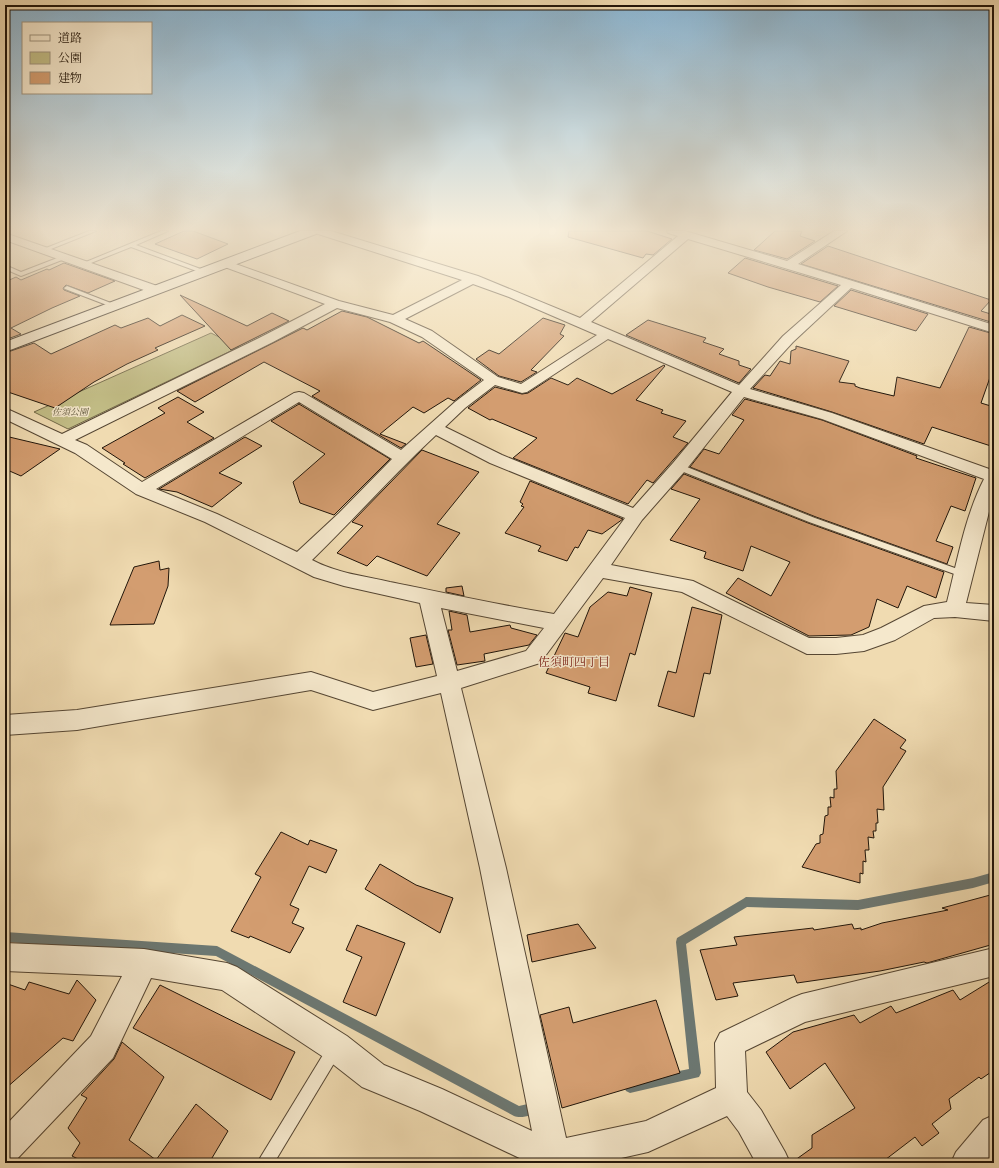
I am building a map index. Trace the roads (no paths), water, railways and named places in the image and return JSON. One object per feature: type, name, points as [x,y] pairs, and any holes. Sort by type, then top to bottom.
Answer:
[{"type":"street","points":[[144,286],[156,290]]},
{"type":"street","points":[[5,347],[168,286]]},
{"type":"street","points":[[285,286],[335,304],[396,318],[427,334],[493,380],[522,389],[607,334]]},
{"type":"street","points":[[396,318],[461,286]]},
{"type":"street","points":[[490,286],[741,391],[827,416],[994,477],[985,493],[955,609]]},
{"type":"street","points":[[582,323],[626,286]]},
{"type":"street","points":[[5,724],[77,720],[311,681],[373,701],[450,682],[533,657],[636,516],[679,467],[741,391],[788,339],[847,286]]},
{"type":"street","points":[[854,286],[994,329]]},
{"type":"street","points":[[62,440],[268,339],[335,304]]},
{"type":"street","points":[[299,561],[345,517],[402,458],[460,405],[493,380]]},
{"type":"street","points":[[142,490],[299,396],[402,458]]},
{"type":"street","points":[[5,413],[81,449],[142,490],[211,518],[299,561],[312,569],[341,579],[429,598],[510,615],[558,622]]},
{"type":"street","points":[[435,428],[496,459],[636,516]]},
{"type":"street","points":[[598,570],[686,586],[807,646],[836,646],[864,643],[888,634],[931,611],[955,609],[994,613]]},
{"type":"street","points":[[429,598],[493,868],[554,1160]]},
{"type":"street","points":[[5,957],[144,963],[227,977],[336,1047],[373,1076],[431,1100],[554,1160],[648,1136],[732,1097]]},
{"type":"street","points":[[774,1163],[750,1121],[732,1097],[730,1043],[802,1008],[994,962]]},
{"type":"street","points":[[5,1150],[102,1046],[144,963]]},
{"type":"street","points":[[967,1163],[994,1131]]},
{"type":"lane","points":[[67,288],[114,306]]},
{"type":"lane","points":[[679,467],[812,520],[963,574]]},
{"type":"lane","points":[[265,1163],[336,1047]]},
{"type":"waterway","points":[[630,1087],[695,1073],[681,942],[746,902],[858,905],[973,883],[994,877]]},
{"type":"waterway","points":[[5,937],[217,951],[518,1112],[536,1108]]},
{"type":"district","name":"佐須町四丁目","points":[[574,662]]},
{"type":"park label","name":"佐須公園","points":[[70,412]]}]
